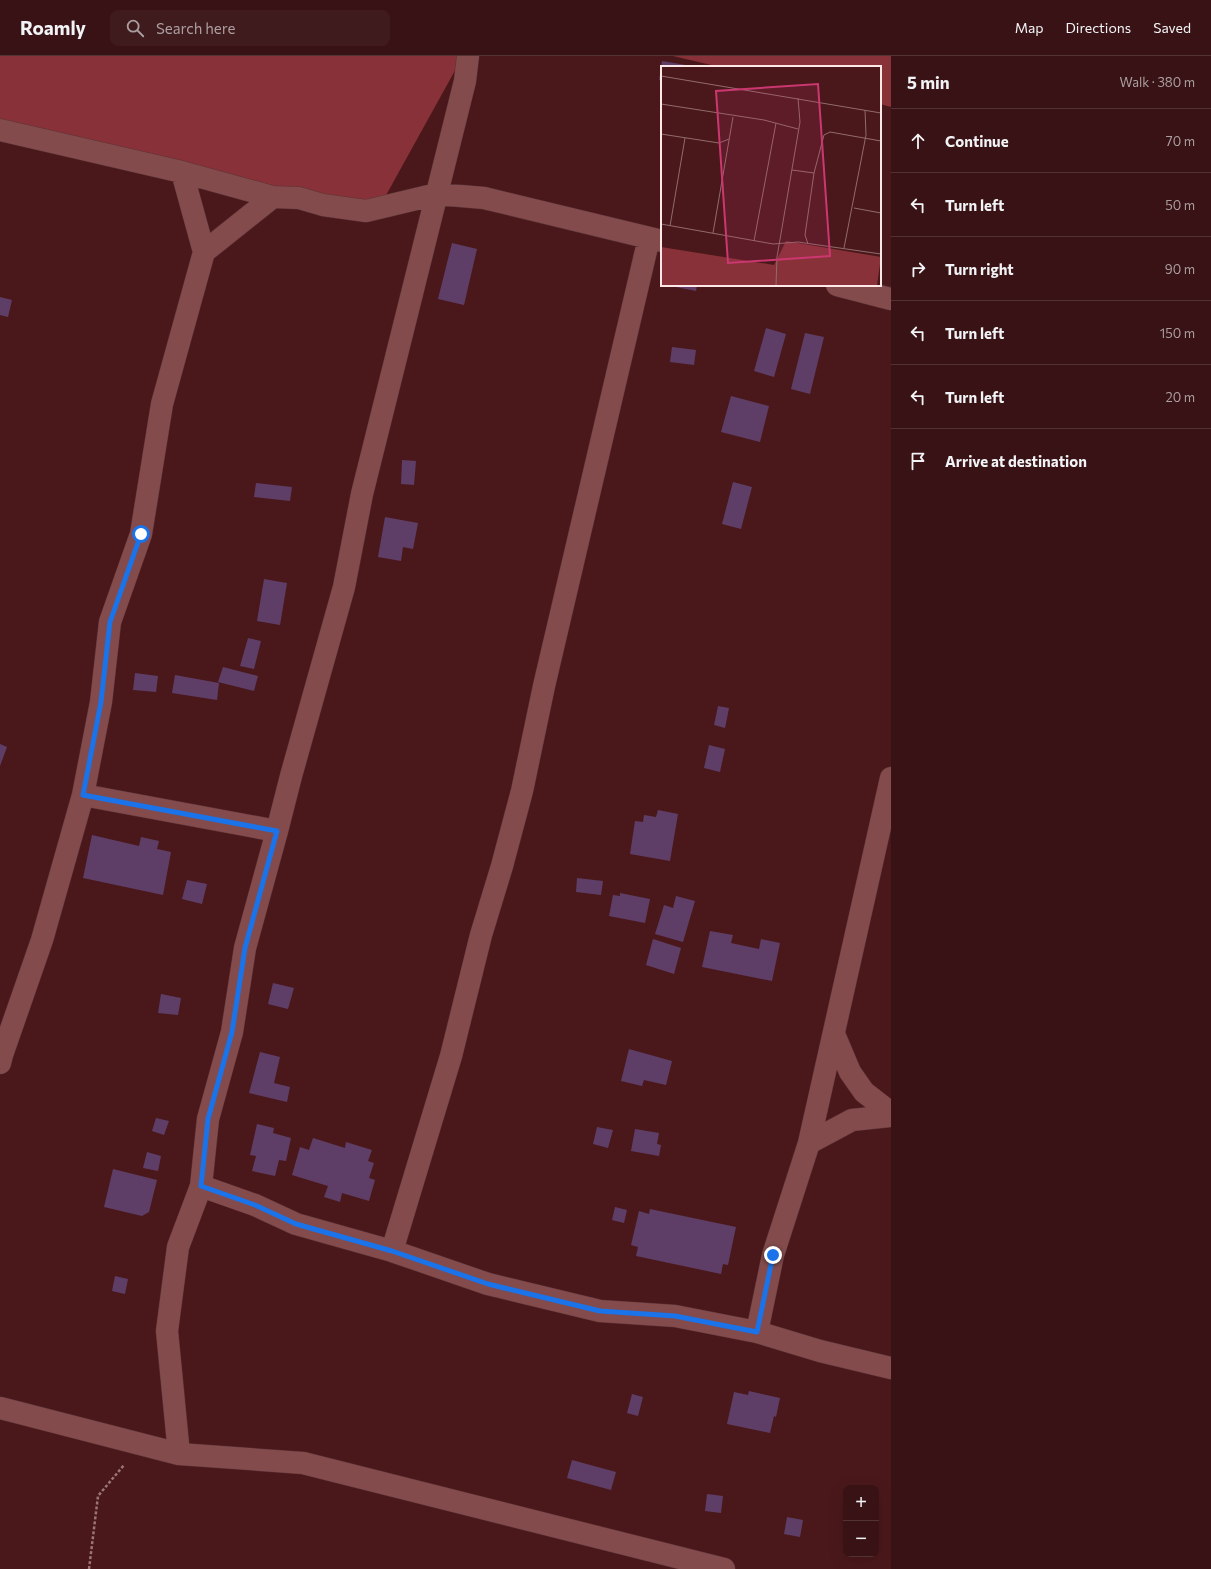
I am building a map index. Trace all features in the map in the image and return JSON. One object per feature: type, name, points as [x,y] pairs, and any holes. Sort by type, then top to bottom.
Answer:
[{"type":"street","points":[[179,1454],[167,1331],[178,1247],[201,1186],[208,1119],[232,1032],[245,948],[344,587],[362,494],[465,81],[468,56]]},
{"type":"street","points":[[0,130],[182,172],[272,197],[299,198],[323,205],[366,211],[437,194],[484,198],[656,240],[544,686],[522,791],[502,866],[481,935],[451,1056],[392,1251]]},
{"type":"street","points":[[0,1064],[42,940],[83,795],[101,702],[110,622],[141,534],[162,404],[204,252],[182,172]]},
{"type":"street","points":[[204,252],[272,197]]},
{"type":"street","points":[[842,286],[891,299]]},
{"type":"street","points":[[757,1332],[773,1255],[809,1143],[891,778]]},
{"type":"street","points":[[83,795],[277,831]]},
{"type":"street","points":[[834,1034],[850,1072],[864,1092],[891,1114]]},
{"type":"street","points":[[809,1143],[852,1120],[891,1114]]},
{"type":"street","points":[[201,1186],[255,1205],[296,1224],[392,1251],[488,1284],[600,1311],[675,1316],[757,1332],[820,1351],[891,1368]]},
{"type":"street","points":[[0,1408],[179,1454],[303,1463],[724,1569]]},
{"type":"path","points":[[89,1569],[98,1496],[141,1444]]},
{"type":"shaded area","points":[[0,56],[463,56],[374,217],[0,128]]},
{"type":"shaded area","points":[[673,56],[891,56],[891,107],[881,104],[881,66],[716,66]]},
{"type":"building","points":[[662,61],[692,66],[661,66]]},
{"type":"building","points":[[661,67],[661,81],[659,80]]},
{"type":"building","points":[[452,243],[477,249],[464,305],[438,299]]},
{"type":"building","points":[[676,286],[697,286],[696,291]]},
{"type":"building","points":[[0,297],[12,300],[8,317],[0,315]]},
{"type":"building","points":[[766,328],[786,334],[774,377],[754,371]]},
{"type":"building","points":[[805,333],[824,337],[810,394],[791,389]]},
{"type":"building","points":[[672,347],[696,350],[694,365],[670,362]]},
{"type":"building","points":[[731,396],[769,406],[760,442],[721,432]]},
{"type":"building","points":[[402,460],[416,461],[414,485],[401,484]]},
{"type":"building","points":[[733,482],[752,487],[741,529],[722,524]]},
{"type":"building","points":[[256,483],[292,487],[290,501],[254,497]]},
{"type":"building","points":[[385,517],[418,523],[413,549],[403,547],[401,561],[378,557]]},
{"type":"building","points":[[264,579],[287,583],[280,625],[257,621]]},
{"type":"building","points":[[248,638],[261,641],[254,669],[240,666]]},
{"type":"building","points":[[223,667],[258,676],[254,691],[218,682]]},
{"type":"building","points":[[135,673],[158,676],[156,692],[133,690]]},
{"type":"building","points":[[175,675],[219,683],[217,700],[172,693]]},
{"type":"building","points":[[718,706],[729,708],[725,728],[714,725]]},
{"type":"building","points":[[0,744],[7,747],[0,766]]},
{"type":"building","points":[[709,745],[725,749],[720,772],[704,768]]},
{"type":"building","points":[[658,810],[678,814],[670,861],[630,854],[635,821],[643,822],[644,815],[656,817]]},
{"type":"building","points":[[92,835],[139,846],[141,837],[159,841],[157,849],[171,852],[163,895],[83,878]]},
{"type":"building","points":[[577,878],[603,881],[601,895],[576,892]]},
{"type":"building","points":[[187,880],[207,884],[202,904],[182,899]]},
{"type":"building","points":[[620,893],[650,899],[645,923],[609,916],[613,895],[620,896]]},
{"type":"building","points":[[676,896],[695,901],[683,942],[655,934],[664,905],[673,908]]},
{"type":"building","points":[[710,931],[733,935],[731,943],[759,949],[761,939],[780,943],[772,981],[702,967]]},
{"type":"building","points":[[653,939],[681,948],[674,974],[646,965]]},
{"type":"building","points":[[273,983],[294,988],[288,1009],[268,1004]]},
{"type":"building","points":[[161,994],[181,998],[178,1015],[158,1013]]},
{"type":"building","points":[[629,1049],[672,1061],[666,1085],[644,1080],[642,1086],[621,1081]]},
{"type":"building","points":[[260,1052],[280,1057],[274,1083],[290,1087],[287,1102],[249,1093]]},
{"type":"building","points":[[156,1118],[169,1121],[164,1135],[152,1131]]},
{"type":"building","points":[[257,1124],[274,1128],[273,1133],[291,1138],[286,1161],[279,1160],[275,1176],[252,1171],[256,1156],[250,1155]]},
{"type":"building","points":[[597,1127],[613,1130],[608,1148],[593,1144]]},
{"type":"building","points":[[635,1129],[659,1133],[657,1144],[661,1145],[659,1156],[631,1151]]},
{"type":"building","points":[[313,1138],[345,1148],[346,1142],[372,1150],[368,1161],[374,1163],[369,1178],[375,1180],[369,1201],[342,1193],[340,1202],[324,1197],[328,1186],[292,1175],[300,1147],[309,1150]]},
{"type":"building","points":[[147,1152],[161,1156],[158,1171],[143,1168]]},
{"type":"building","points":[[113,1169],[157,1180],[149,1212],[142,1216],[104,1207]]},
{"type":"building","points":[[615,1207],[627,1210],[624,1223],[612,1220]]},
{"type":"building","points":[[650,1209],[736,1227],[728,1265],[723,1264],[721,1274],[636,1256],[638,1247],[631,1245],[639,1211],[649,1214]]},
{"type":"building","points":[[115,1276],[128,1279],[125,1294],[112,1291]]},
{"type":"building","points":[[749,1391],[780,1398],[776,1417],[774,1416],[770,1433],[727,1424],[734,1392],[748,1395]]},
{"type":"building","points":[[632,1394],[643,1397],[638,1416],[627,1413]]},
{"type":"building","points":[[572,1460],[616,1472],[611,1490],[567,1478]]},
{"type":"building","points":[[707,1494],[723,1496],[721,1513],[705,1511]]},
{"type":"building","points":[[787,1517],[803,1520],[800,1537],[784,1534]]},
{"type":"route","points":[[141,534],[110,622],[101,702],[83,795],[277,831],[245,948],[232,1032],[208,1119],[201,1186],[255,1205],[296,1224],[392,1251],[488,1284],[600,1311],[675,1316],[757,1332],[773,1255]]}]
